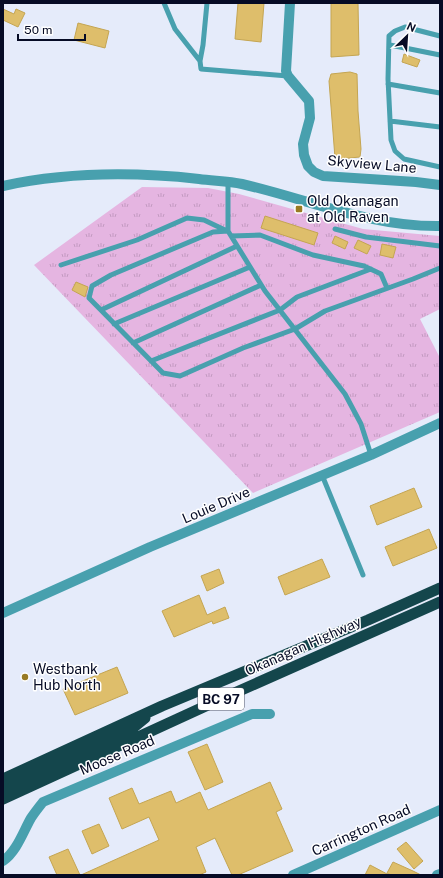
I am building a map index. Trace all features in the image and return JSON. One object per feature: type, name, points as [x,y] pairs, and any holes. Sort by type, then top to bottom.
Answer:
[{"type":"highway","name":"Okanagan Highway","points":[[3,779],[162,706],[368,620],[440,588]]},
{"type":"highway","name":"Okanagan Highway","points":[[3,799],[222,698],[440,602]]},
{"type":"highway","points":[[3,789],[122,736],[162,706]]},
{"type":"street","points":[[288,76],[286,71],[290,3]]},
{"type":"street","name":"Skyview Lane","points":[[288,76],[309,101],[310,118],[303,144],[304,155],[308,166],[314,172],[323,176],[416,182],[440,186]]},
{"type":"street","points":[[3,186],[30,180],[98,175],[168,176],[240,184],[362,218],[426,226],[440,226]]},
{"type":"street","name":"Louie Drive","points":[[3,613],[150,547],[371,455],[440,423]]},
{"type":"street","name":"Moose Road","points":[[3,861],[17,844],[32,816],[43,802],[252,714],[270,714]]},
{"type":"street","name":"Carrington Road","points":[[293,875],[440,810]]},
{"type":"lane","points":[[164,3],[175,30],[200,61]]},
{"type":"lane","points":[[207,3],[200,61],[201,69],[288,76]]},
{"type":"lane","points":[[440,36],[405,27],[395,31],[389,36],[388,84],[391,140],[395,151],[404,159],[440,167]]},
{"type":"lane","points":[[390,45],[440,55]]},
{"type":"lane","points":[[388,84],[440,93]]},
{"type":"lane","points":[[390,121],[440,127]]},
{"type":"lane","points":[[228,183],[230,234],[262,285],[345,394],[361,424],[371,455]]},
{"type":"lane","points":[[61,265],[137,240],[187,218],[204,220],[230,234]]},
{"type":"lane","points":[[335,229],[366,237],[440,246]]},
{"type":"lane","points":[[387,288],[381,274],[364,266],[313,255],[260,235],[213,232],[111,275],[92,286],[89,298],[163,373],[180,376],[243,348],[295,329],[325,311],[387,288],[440,268]]},
{"type":"lane","points":[[100,310],[237,246]]},
{"type":"lane","points":[[114,324],[250,267]]},
{"type":"lane","points":[[151,361],[280,310],[297,297],[371,269]]},
{"type":"lane","points":[[133,344],[262,285]]},
{"type":"lane","points":[[322,475],[363,575]]},
{"type":"green space","points":[[142,187],[208,188],[239,194],[363,229],[440,236],[440,309],[420,319],[440,358],[440,412],[253,493],[34,265]]},
{"type":"building","points":[[238,3],[264,3],[261,42],[235,39]]},
{"type":"building","points":[[331,3],[358,3],[359,55],[331,57]]},
{"type":"building","points":[[3,9],[14,14],[16,9],[25,13],[18,27],[3,20]]},
{"type":"building","points":[[78,23],[109,31],[105,48],[74,40]]},
{"type":"building","points":[[404,54],[420,60],[417,67],[402,62]]},
{"type":"building","points":[[350,72],[357,74],[361,149],[360,157],[339,159],[335,158],[329,81],[331,74]]},
{"type":"building","points":[[265,216],[318,233],[314,245],[261,228]]},
{"type":"building","points":[[335,236],[348,242],[345,249],[332,243]]},
{"type":"building","points":[[358,240],[371,246],[367,254],[354,248]]},
{"type":"building","points":[[382,244],[396,247],[393,258],[380,255]]},
{"type":"building","points":[[76,282],[88,287],[85,297],[72,290]]},
{"type":"building","points":[[414,488],[422,507],[377,525],[370,506]]},
{"type":"building","points":[[429,529],[437,548],[393,566],[385,547]]},
{"type":"building","points":[[322,559],[330,577],[285,595],[278,577]]},
{"type":"building","points":[[219,569],[224,583],[207,591],[201,576]]},
{"type":"building","points":[[199,595],[207,615],[225,607],[229,618],[213,624],[212,621],[174,637],[162,611]]},
{"type":"building","points":[[117,667],[128,693],[75,715],[63,689]]},
{"type":"building","points":[[207,744],[223,782],[205,790],[188,752]]},
{"type":"building","points":[[270,782],[282,809],[276,812],[293,851],[238,875],[232,875],[215,838],[196,847],[206,872],[199,875],[81,875],[159,840],[149,817],[122,829],[109,798],[132,788],[139,804],[171,791],[176,803],[200,792],[208,810]]},
{"type":"building","points":[[99,824],[109,846],[92,854],[82,831]]},
{"type":"building","points":[[406,842],[423,861],[414,869],[397,849]]},
{"type":"building","points":[[68,849],[80,875],[57,875],[49,857]]},
{"type":"building","points":[[393,862],[421,875],[391,875],[387,873]]},
{"type":"building","points":[[370,865],[389,875],[365,875]]},
{"type":"place","name":"Old Okanagan at Old Raven","points":[[299,209]]},
{"type":"place","name":"Westbank Hub North","points":[[25,677]]}]
